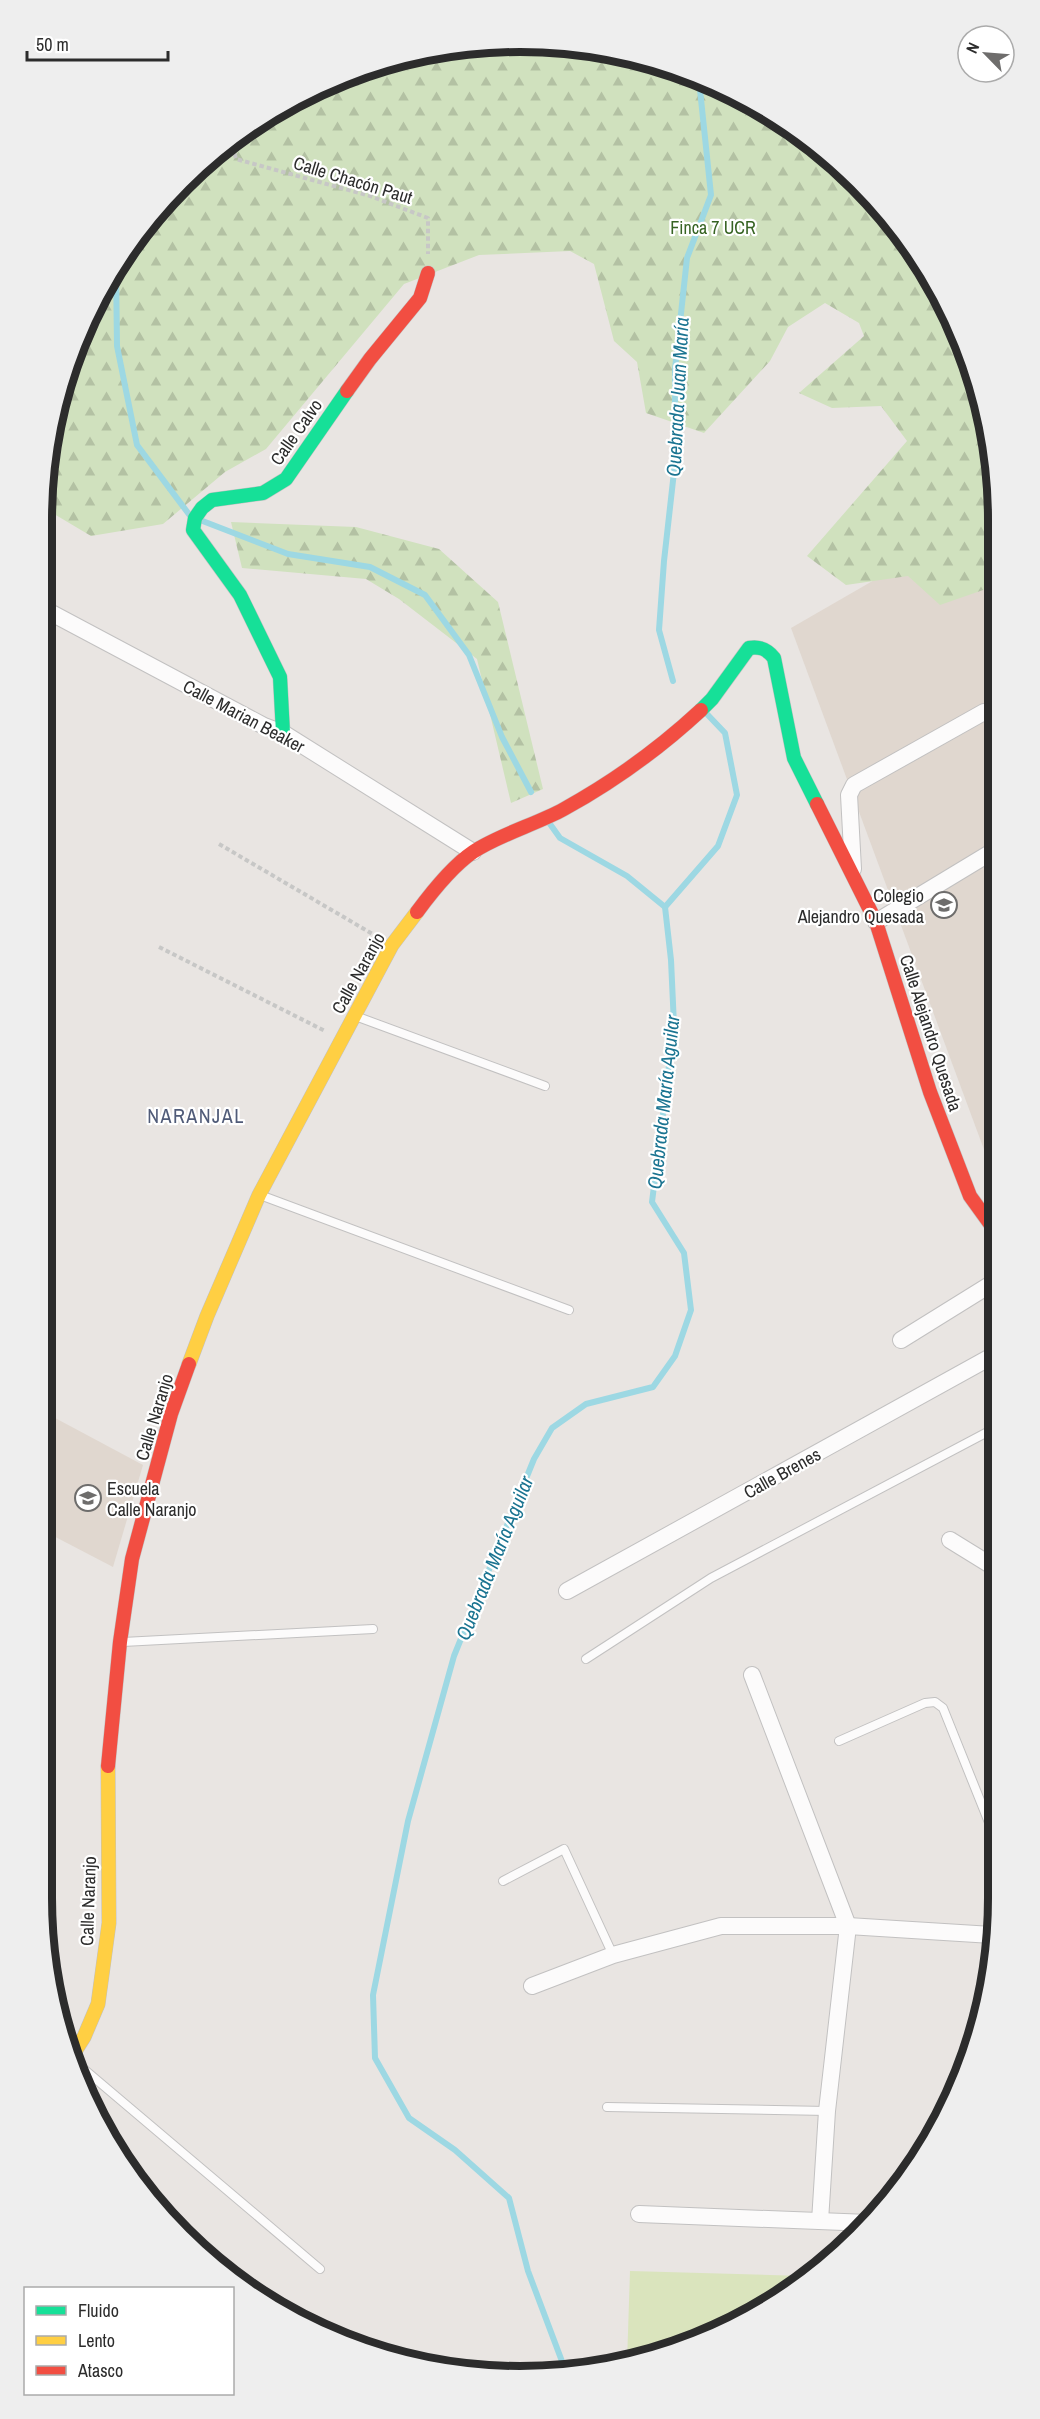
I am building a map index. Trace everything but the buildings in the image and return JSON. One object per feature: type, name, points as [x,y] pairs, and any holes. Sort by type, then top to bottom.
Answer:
[{"type":"street","name":"Calle Calvo","points":[[283,733],[280,677],[240,595],[193,530],[195,518],[212,500],[263,493],[286,479],[370,359],[420,298],[428,273]]},
{"type":"street","name":"Calle Marian Beaker","points":[[52,613],[264,726],[283,733],[472,852]]},
{"type":"street","name":"Calle Alejandro Quesada","points":[[472,852],[564,809],[628,768],[678,730],[712,699],[749,648],[759,646],[768,651],[774,658],[794,758],[876,922],[930,1092],[970,1196],[988,1221]]},
{"type":"street","points":[[853,876],[849,795],[854,785],[984,712]]},
{"type":"street","name":"Calle Naranjo","points":[[77,2049],[98,2004],[109,1923],[108,1771],[120,1642],[132,1560],[171,1414],[207,1316],[259,1195],[392,945],[432,892],[472,852]]},
{"type":"street","points":[[876,922],[988,854]]},
{"type":"street","points":[[901,1340],[988,1286]]},
{"type":"street","name":"Calle Brenes","points":[[567,1591],[988,1358]]},
{"type":"street","points":[[950,1540],[988,1563]]},
{"type":"street","points":[[752,1675],[848,1926],[827,2111],[820,2221]]},
{"type":"street","points":[[532,1986],[613,1955],[721,1926],[848,1926],[986,1935]]},
{"type":"street","points":[[639,2214],[857,2223]]},
{"type":"lane","points":[[355,1015],[545,1086]]},
{"type":"lane","points":[[259,1195],[569,1310]]},
{"type":"lane","points":[[586,1659],[711,1578],[988,1432]]},
{"type":"lane","points":[[120,1642],[373,1629]]},
{"type":"lane","points":[[838,1741],[925,1703],[935,1702],[943,1708],[988,1820]]},
{"type":"lane","points":[[503,1881],[564,1850],[613,1955]]},
{"type":"lane","points":[[85,2071],[320,2269]]},
{"type":"lane","points":[[608,2107],[827,2111]]},
{"type":"path","name":"Calle Chacón Paut","points":[[234,150],[236,159],[370,196],[428,218],[428,273]]},
{"type":"path","points":[[219,844],[392,945]]},
{"type":"path","points":[[159,947],[342,1039]]},
{"type":"shaded area","name":"Colegio Alejandro Quesada","points":[[988,515],[988,1160],[791,628]]},
{"type":"shaded area","name":"Escuela Calle Naranjo","points":[[52,1416],[143,1465],[113,1567],[52,1535]]},
{"type":"green space","name":"Finca 7 UCR","points":[[520,52],[581,56],[611,61],[641,68],[699,88],[754,115],[780,131],[805,149],[851,189],[891,235],[909,260],[939,313],[963,370],[972,399],[984,459],[988,520],[988,586],[986,589],[940,605],[908,576],[846,585],[807,556],[907,441],[881,406],[832,408],[799,393],[864,336],[859,323],[825,303],[788,327],[770,361],[704,433],[646,413],[637,362],[614,341],[594,264],[570,251],[479,255],[404,284],[266,449],[225,472],[163,524],[91,536],[52,513],[56,459],[68,399],[88,341],[115,286],[149,235],[189,189],[235,149],[260,131],[286,115],[341,88],[399,68],[429,61],[459,56]]},
{"type":"green space","points":[[231,522],[356,527],[439,549],[498,602],[543,789],[511,803],[477,659],[399,599],[366,579],[242,568]]},
{"type":"green space","points":[[630,2271],[797,2276],[754,2304],[699,2331],[627,2354]]},
{"type":"waterway","name":"Quebrada Juan María","points":[[673,681],[659,630],[675,463],[675,369],[687,258],[711,195],[700,88]]},
{"type":"waterway","name":"Quebrada María Aguilar","points":[[116,284],[117,346],[137,445],[191,517]]},
{"type":"waterway","name":"Quebrada María Aguilar","points":[[200,520],[288,554],[370,567],[425,595],[469,655],[502,737],[531,792]]},
{"type":"waterway","name":"Quebrada Juan María","points":[[665,907],[718,846],[737,795],[725,733],[706,713]]},
{"type":"waterway","name":"Quebrada María Aguilar","points":[[550,824],[560,838],[627,876],[665,907],[671,960],[674,1025],[652,1202],[684,1253],[691,1310],[675,1356],[653,1387],[586,1404],[552,1428],[534,1459],[454,1656],[408,1821],[373,1995],[375,2058],[409,2118],[455,2150],[509,2198],[528,2271],[563,2364]]},
{"type":"traffic: fast","points":[[283,733],[280,677],[240,595],[193,530],[195,518],[212,500],[263,493],[286,479],[347,391]]},
{"type":"traffic: fast","points":[[701,710],[712,699],[749,648],[757,647],[769,652],[774,658],[794,758],[817,804]]},
{"type":"traffic: slow","points":[[189,1364],[259,1195],[392,945],[417,912]]},
{"type":"traffic: slow","points":[[77,2048],[98,2004],[109,1923],[108,1766]]},
{"type":"traffic: jam","points":[[347,391],[420,298],[428,273]]},
{"type":"traffic: jam","points":[[417,912],[436,888],[473,852],[582,799],[653,751],[701,710]]},
{"type":"traffic: jam","points":[[817,804],[876,922],[930,1092],[970,1196],[988,1221]]},
{"type":"traffic: jam","points":[[108,1766],[120,1642],[132,1559],[171,1414],[189,1364]]},
{"type":"place","name":"Colegio Alejandro Quesada","points":[[944,905]]},
{"type":"place","name":"Escuela Calle Naranjo","points":[[88,1498]]},
{"type":"district","name":"NARANJAL","points":[[196,1115]]}]
